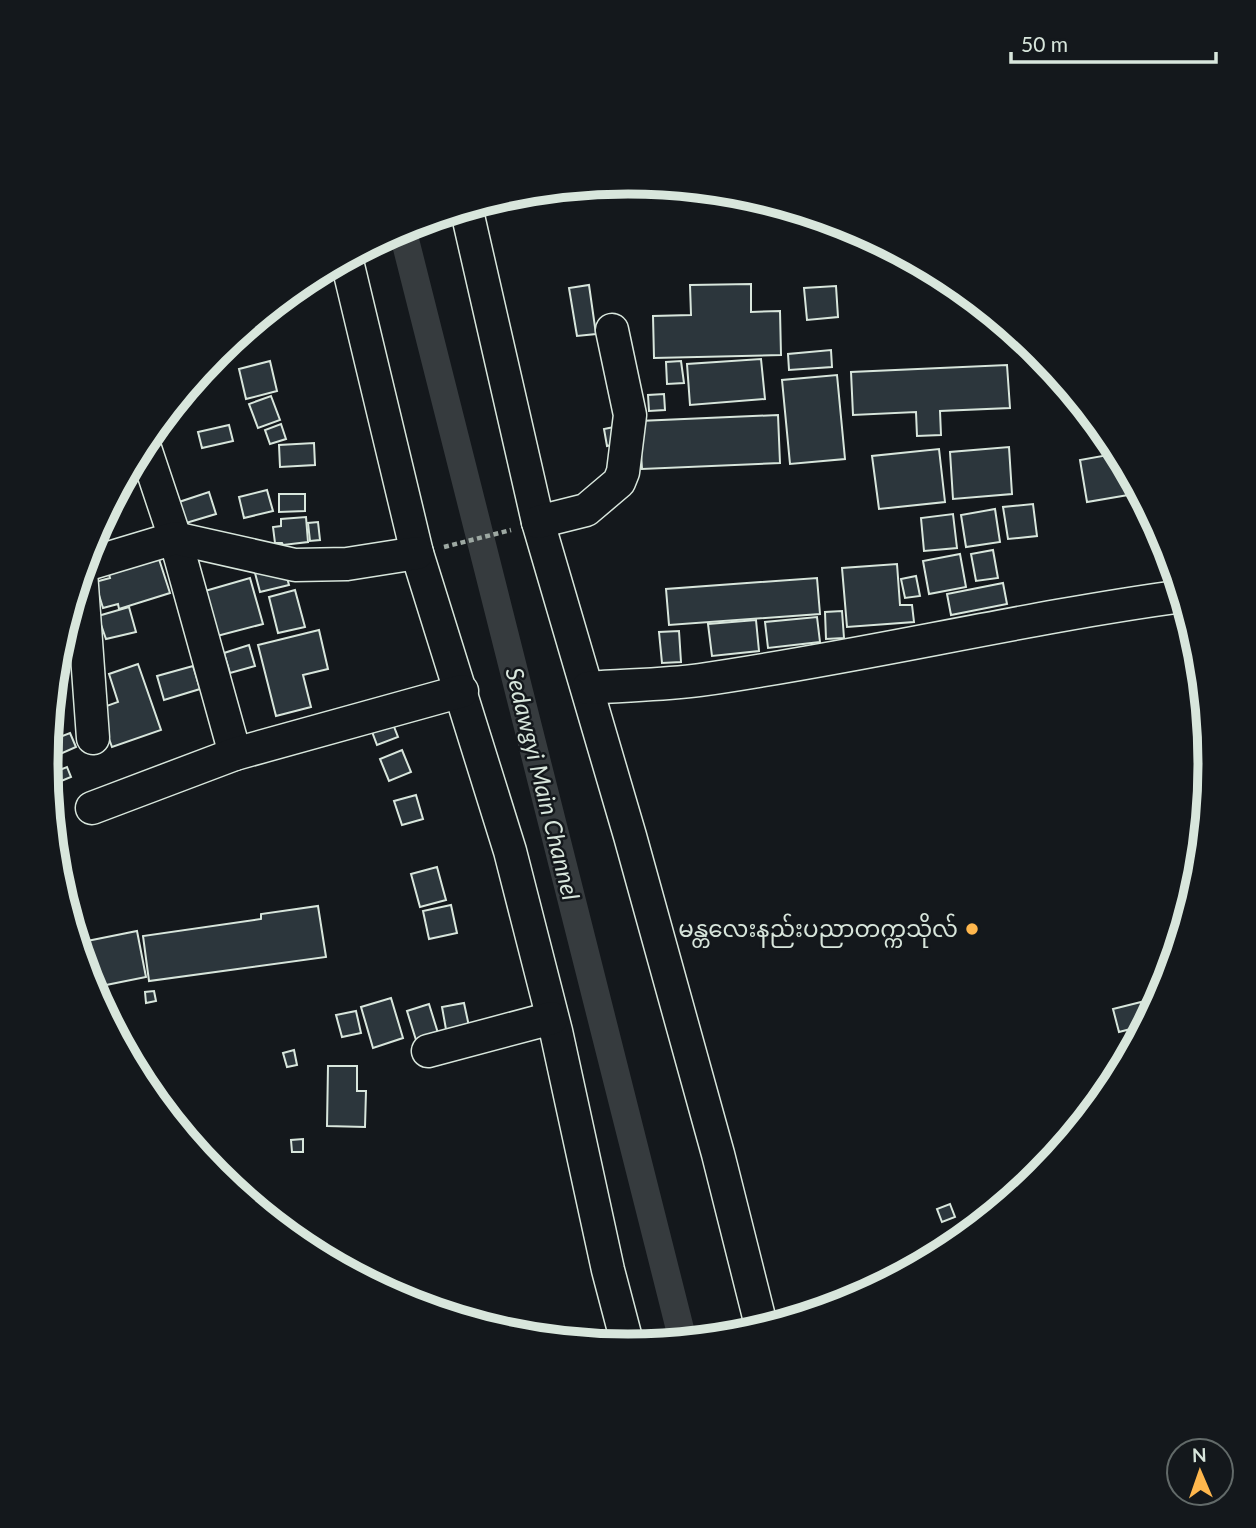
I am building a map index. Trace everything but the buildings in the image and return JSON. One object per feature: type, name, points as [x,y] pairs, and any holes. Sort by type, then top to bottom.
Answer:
[{"type":"street","points":[[468,217],[526,526],[588,688],[718,1154],[759,1319]]},
{"type":"street","points":[[349,267],[429,551],[462,691],[510,851],[552,1018],[625,1334]]},
{"type":"street","points":[[526,526],[586,510],[619,482],[623,472],[629,415],[612,330]]},
{"type":"street","points":[[148,457],[175,538],[236,754]]},
{"type":"street","points":[[95,562],[175,538],[295,565],[347,564],[429,551]]},
{"type":"street","points":[[83,597],[93,738]]},
{"type":"street","points":[[588,688],[697,680],[857,654],[1111,606],[1173,597]]},
{"type":"street","points":[[92,808],[236,754],[462,691]]},
{"type":"street","points":[[428,1051],[552,1018]]},
{"type":"path","points":[[429,551],[526,526]]},
{"type":"waterway","name":"Sedawgyi Main Channel","points":[[405,239],[681,1331]]},
{"type":"place","name":"မန္တလေးနည်းပညာတက္ကသိုလ်","points":[[972,929]]}]
